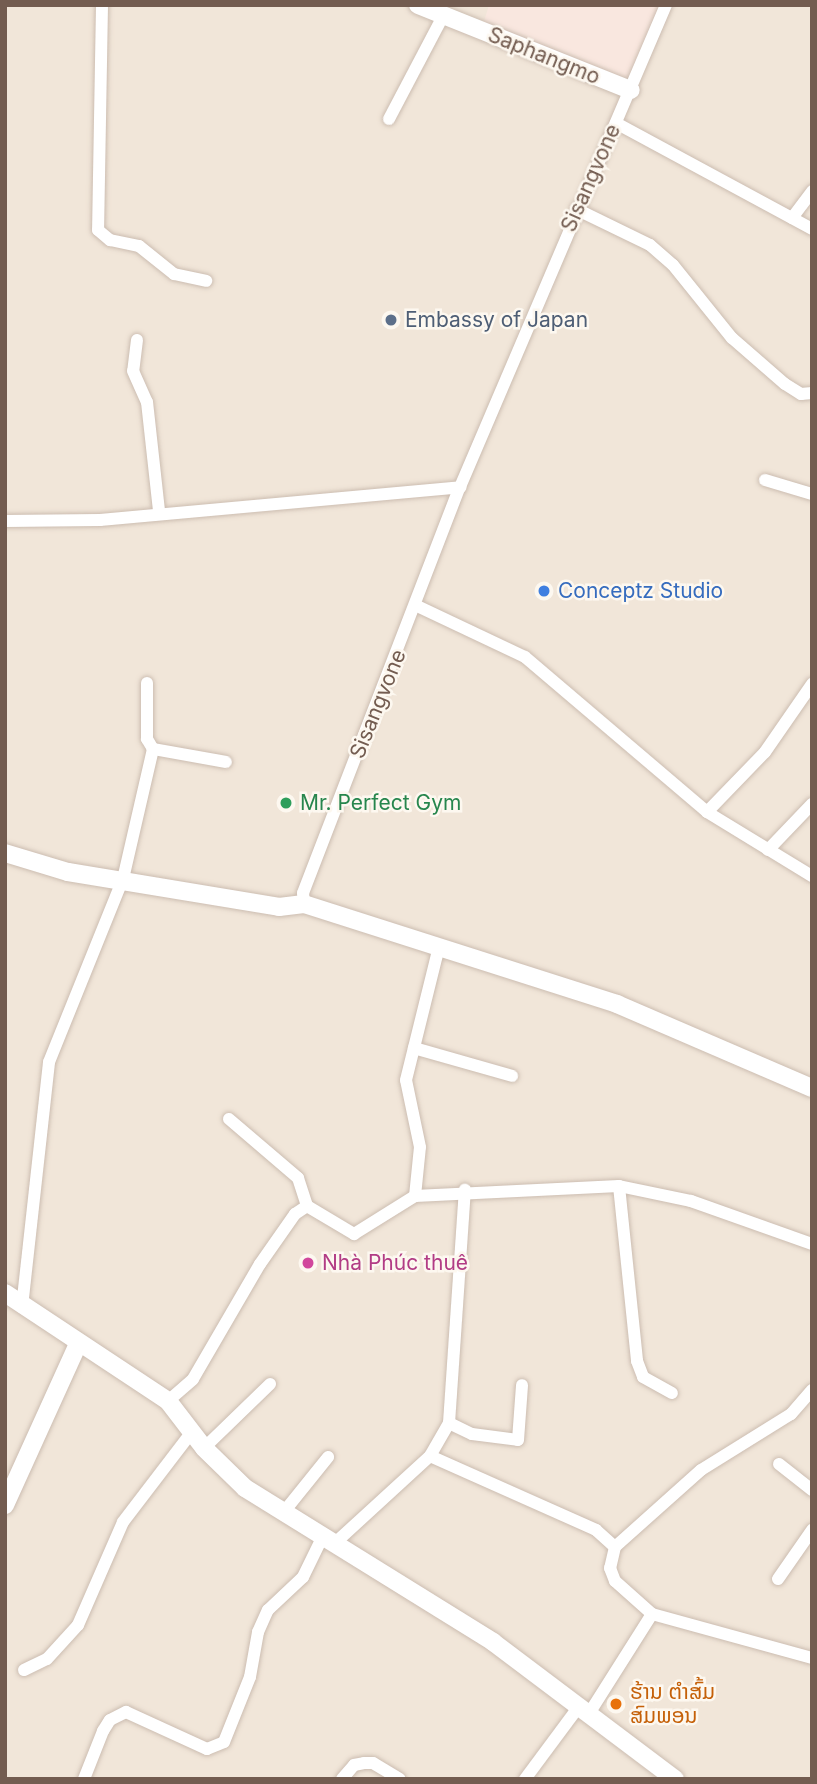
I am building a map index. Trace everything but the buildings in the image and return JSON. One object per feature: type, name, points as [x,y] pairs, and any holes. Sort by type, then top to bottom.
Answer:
[{"type":"street","points":[[102,5],[98,230],[110,240],[139,246],[174,274],[206,281]]},
{"type":"street","name":"Saphangmo","points":[[418,5],[631,90]]},
{"type":"street","name":"Sisangvone","points":[[304,904],[303,893],[417,606],[460,486],[576,209],[631,90],[666,5]]},
{"type":"street","points":[[389,119],[443,16]]},
{"type":"street","points":[[615,123],[812,229]]},
{"type":"street","points":[[792,218],[812,191]]},
{"type":"street","points":[[576,209],[650,245],[673,265],[732,338],[785,384],[801,394],[812,393]]},
{"type":"street","points":[[137,340],[132,371],[147,402],[159,511]]},
{"type":"street","points":[[765,480],[812,494]]},
{"type":"street","points":[[5,521],[100,520],[159,511],[460,486]]},
{"type":"street","points":[[417,606],[525,657],[707,812],[812,876]]},
{"type":"street","points":[[22,1307],[49,1062],[122,878],[153,749],[147,739],[147,683]]},
{"type":"street","points":[[707,812],[765,752],[812,684]]},
{"type":"street","points":[[153,749],[226,762]]},
{"type":"street","points":[[768,850],[812,804]]},
{"type":"street","points":[[5,853],[45,868],[122,878],[286,908],[304,904],[617,1004],[812,1088]]},
{"type":"street","points":[[415,1196],[420,1146],[406,1080],[439,947]]},
{"type":"street","points":[[414,1048],[512,1076]]},
{"type":"street","points":[[229,1119],[298,1178],[307,1206],[359,1233],[415,1196],[465,1190],[619,1186],[691,1201],[812,1244]]},
{"type":"street","points":[[619,1186],[637,1361],[643,1377],[672,1393]]},
{"type":"street","points":[[84,1779],[103,1731],[110,1720],[126,1712],[207,1749],[224,1742],[250,1677],[263,1621],[310,1568],[329,1540],[430,1456],[449,1423],[465,1190]]},
{"type":"street","points":[[168,1401],[193,1379],[260,1264],[295,1214],[307,1206]]},
{"type":"street","points":[[5,1293],[22,1307],[168,1401],[191,1433],[239,1484],[493,1642],[676,1779]]},
{"type":"street","points":[[5,1505],[78,1344]]},
{"type":"street","points":[[204,1448],[270,1384]]},
{"type":"street","points":[[449,1423],[472,1434],[518,1440],[522,1385]]},
{"type":"street","points":[[812,1390],[791,1414],[718,1456],[615,1547],[610,1568],[615,1581],[652,1614],[812,1658]]},
{"type":"street","points":[[24,1670],[47,1659],[78,1625],[123,1522],[191,1433]]},
{"type":"street","points":[[430,1456],[596,1530],[615,1547]]},
{"type":"street","points":[[283,1513],[328,1457]]},
{"type":"street","points":[[779,1464],[812,1490]]},
{"type":"street","points":[[778,1579],[812,1530]]},
{"type":"street","points":[[525,1779],[585,1709],[652,1614]]},
{"type":"street","points":[[342,1779],[354,1765],[363,1763],[373,1763],[400,1779]]},
{"type":"shaded area","points":[[5,5],[812,5],[812,1779],[5,1779]]},
{"type":"shaded area","points":[[489,5],[661,5],[630,85],[482,28]]},
{"type":"place","name":"Embassy of Japan","points":[[391,320]]},
{"type":"place","name":"Conceptz Studio","points":[[544,591]]},
{"type":"place","name":"Mr. Perfect Gym","points":[[286,803]]},
{"type":"place","name":"Nhà Phúc thuê","points":[[308,1263]]},
{"type":"place","name":"ຮ້ານ ຕຳສົ້ມ ສົມພອນ","points":[[616,1704]]}]
